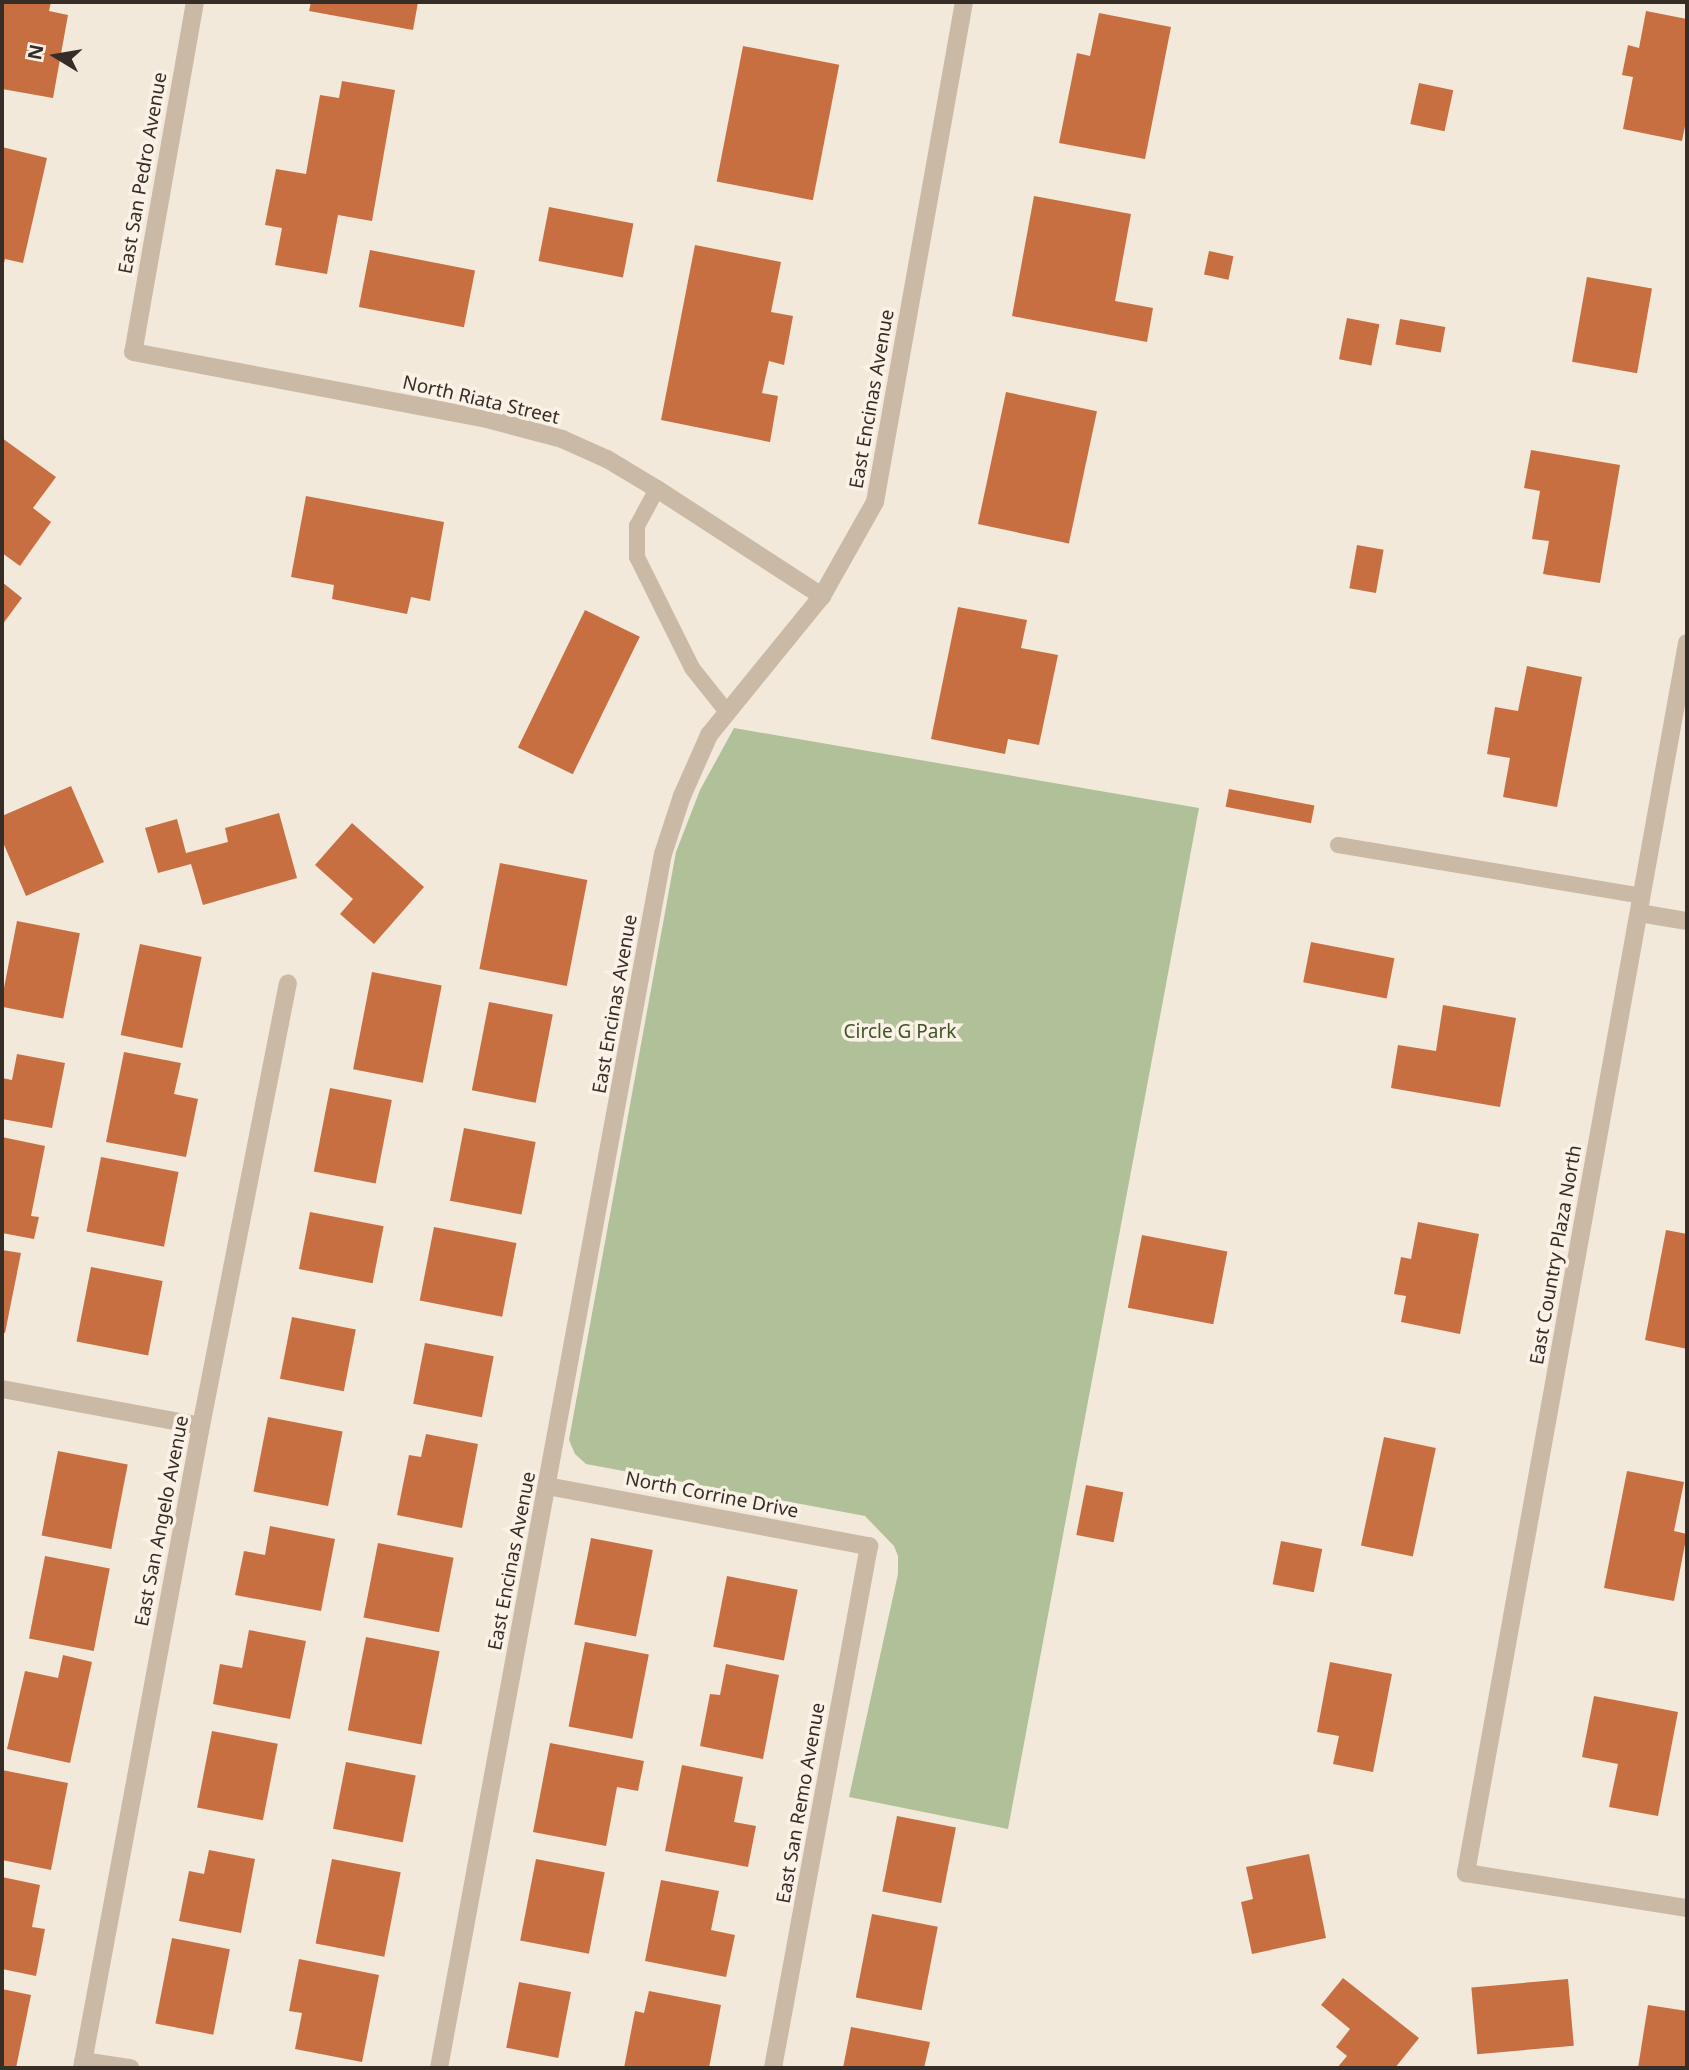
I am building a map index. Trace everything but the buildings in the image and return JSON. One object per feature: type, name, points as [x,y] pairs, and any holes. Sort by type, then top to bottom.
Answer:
[{"type":"street","name":"East San Pedro Avenue","points":[[133,352],[195,2]]},
{"type":"street","name":"East Encinas Avenue","points":[[439,2068],[663,854],[709,735],[822,596],[875,502],[964,2]]},
{"type":"street","name":"North Riata Street","points":[[133,352],[562,439],[607,459],[657,489],[822,596]]},
{"type":"street","name":"East Country Plaza North","points":[[1687,643],[1466,1873],[1687,1908]]},
{"type":"street","points":[[1640,905],[1687,921]]},
{"type":"street","name":"East San Angelo Avenue","points":[[82,2065],[201,1426],[288,983]]},
{"type":"street","points":[[2,1389],[201,1426]]},
{"type":"street","name":"North Corrine Drive","points":[[547,1486],[869,1546]]},
{"type":"street","name":"East San Remo Avenue","points":[[774,2068],[869,1546]]},
{"type":"street","points":[[82,2065],[130,2068]]},
{"type":"lane","points":[[657,489],[637,526],[637,557],[692,668],[727,712]]},
{"type":"lane","points":[[1338,845],[1640,905]]},
{"type":"green space","name":"Circle G Park","points":[[734,728],[1199,808],[1008,1829],[849,1797],[898,1574],[898,1556],[894,1546],[865,1516],[586,1464],[575,1454],[569,1440],[676,852],[700,790]]}]
